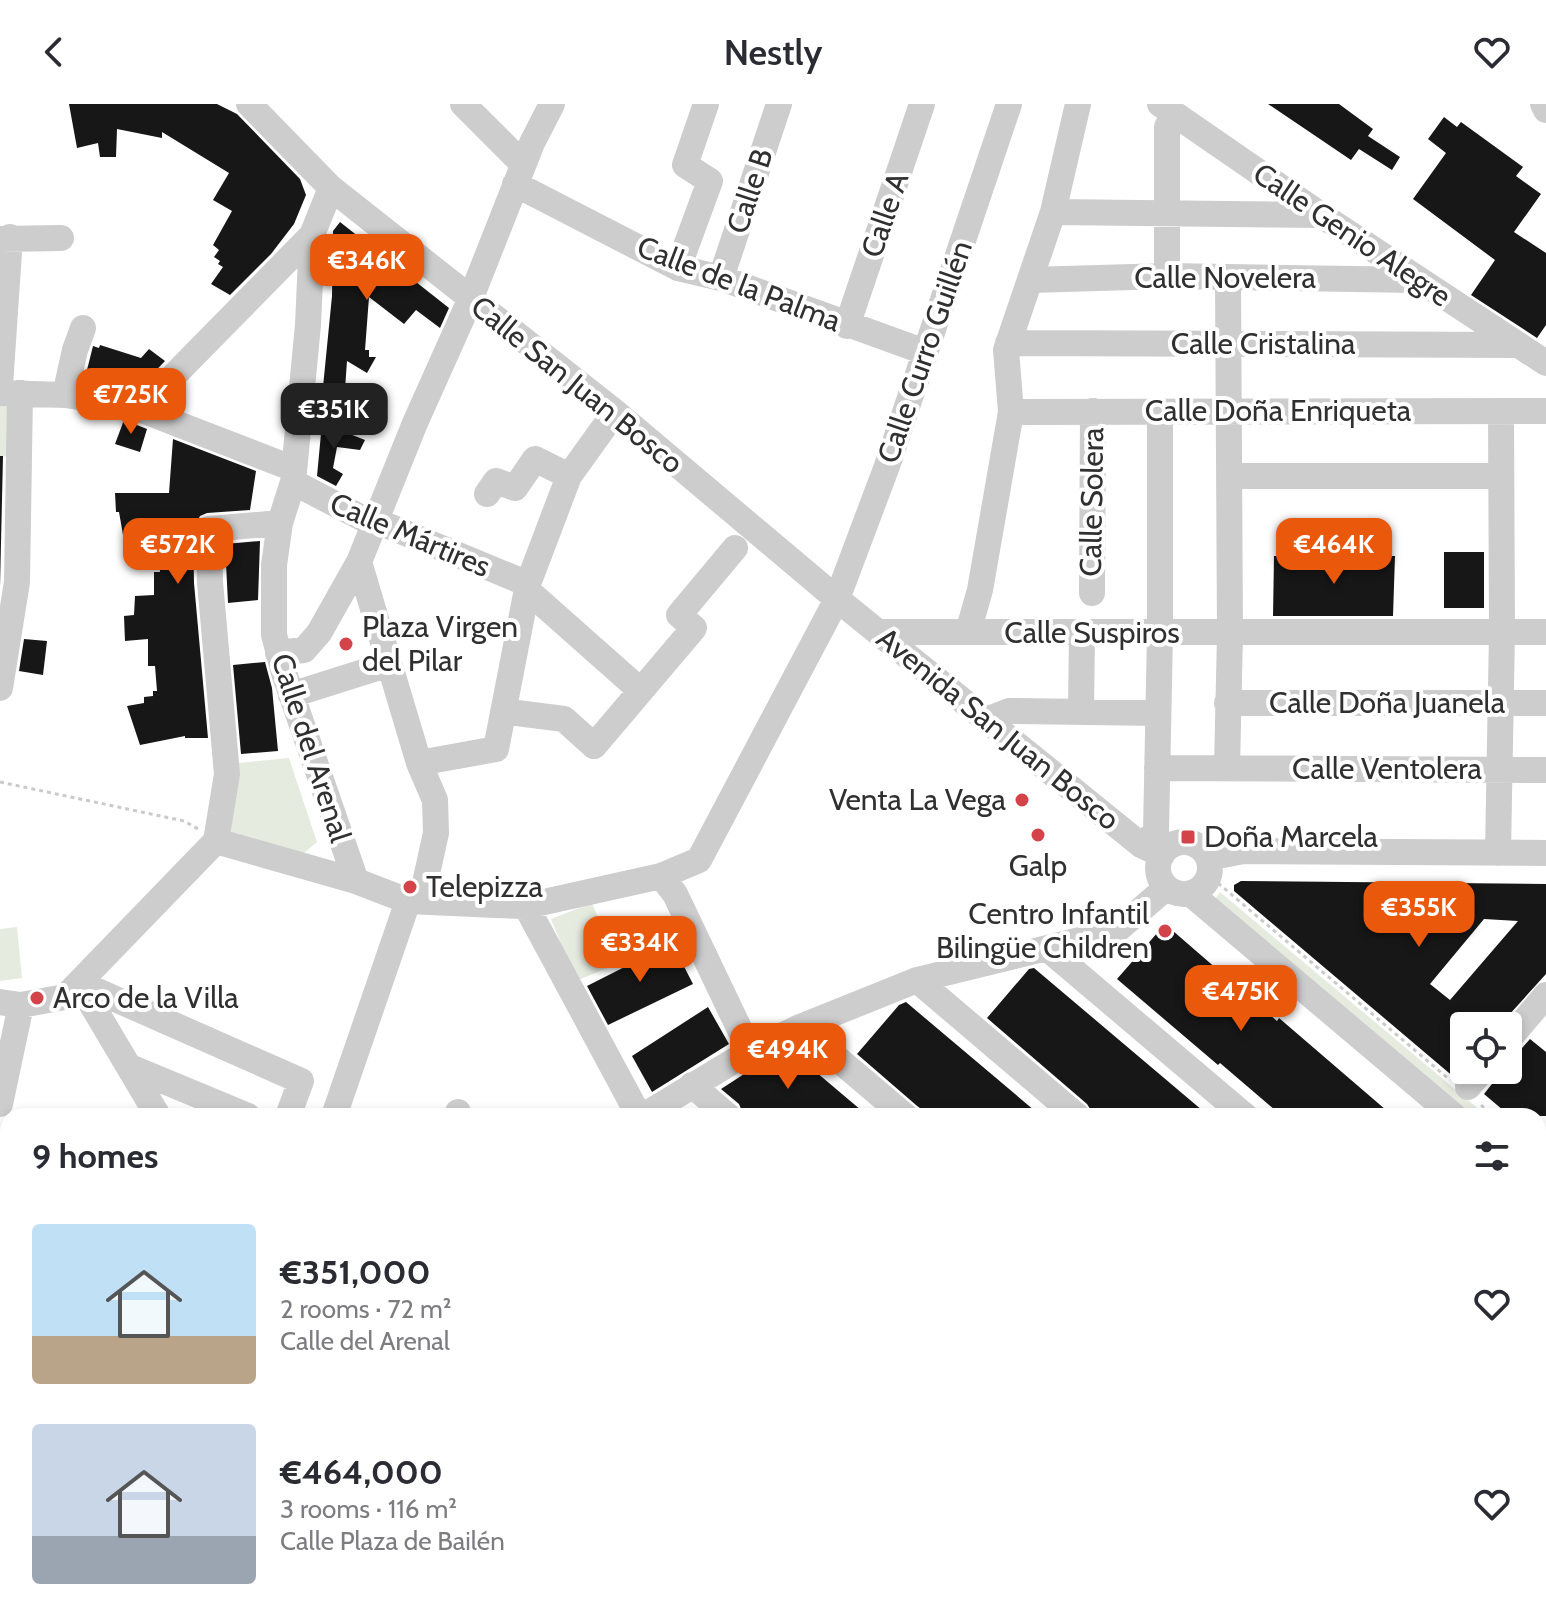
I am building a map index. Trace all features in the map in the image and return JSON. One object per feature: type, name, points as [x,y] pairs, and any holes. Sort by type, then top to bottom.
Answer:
[{"type":"street","name":"Calle San Juan Bosco","points":[[249,104],[331,188],[615,412],[837,599]]},
{"type":"street","name":"Calle de la Palma","points":[[463,104],[519,174],[678,268],[721,278],[925,352]]},
{"type":"street","points":[[278,653],[304,650],[319,633],[359,562],[374,520],[470,300],[519,174],[552,104]]},
{"type":"street","points":[[678,268],[710,181],[685,165],[706,104]]},
{"type":"street","name":"Calle B","points":[[721,278],[779,104]]},
{"type":"street","name":"Calle A","points":[[847,326],[922,104]]},
{"type":"street","name":"Calle Curro Guillén","points":[[216,841],[415,901],[526,906],[661,876],[699,860],[837,599],[1009,104]]},
{"type":"street","points":[[921,667],[961,633],[980,590],[1011,412],[1006,350],[1053,212],[1078,104]]},
{"type":"street","points":[[1543,104],[1546,110]]},
{"type":"street","points":[[1167,109],[1167,276]]},
{"type":"street","name":"Calle Genio Alegre","points":[[1167,109],[1546,363]]},
{"type":"street","name":"Calle del Arenal","points":[[331,188],[312,235],[308,325],[294,476],[280,523],[274,565],[274,635],[291,695],[356,881]]},
{"type":"street","points":[[1053,212],[1321,215]]},
{"type":"street","points":[[140,410],[312,235]]},
{"type":"street","points":[[0,688],[9,581],[5,238],[61,238]]},
{"type":"street","name":"Calle Novelera","points":[[1030,280],[1167,276],[1419,280]]},
{"type":"street","points":[[1227,768],[1230,634],[1228,278]]},
{"type":"street","points":[[65,395],[83,328]]},
{"type":"street","name":"Calle Cristalina","points":[[1008,343],[1519,345]]},
{"type":"street","name":"Calle Mártires","points":[[7,391],[100,399],[140,410],[294,476],[364,519],[374,520],[527,587],[641,691]]},
{"type":"street","name":"Calle Solera","points":[[1092,593],[1093,411]]},
{"type":"street","points":[[1160,411],[1156,832],[1151,850],[1158,872],[1194,879],[1466,1091]]},
{"type":"street","points":[[1498,853],[1502,632],[1501,411]]},
{"type":"street","name":"Calle Doña Enriqueta","points":[[1011,412],[1546,411]]},
{"type":"street","points":[[419,763],[496,749],[527,587],[569,476],[615,412]]},
{"type":"street","points":[[487,494],[496,481],[515,488],[535,459],[569,476]]},
{"type":"street","points":[[1229,476],[1501,476]]},
{"type":"street","points":[[0,1104],[11,1004],[65,997],[216,841],[227,774],[210,582],[209,529],[280,523]]},
{"type":"street","points":[[517,713],[564,719],[594,746],[694,628],[679,615],[735,548]]},
{"type":"street","points":[[337,1108],[415,901],[436,833],[435,800],[419,763],[359,562]]},
{"type":"street","name":"Avenida San Juan Bosco","points":[[837,599],[1151,850]]},
{"type":"street","name":"Calle Suspiros","points":[[878,632],[1546,632]]},
{"type":"street","points":[[1081,712],[1082,633]]},
{"type":"street","points":[[291,695],[389,664]]},
{"type":"street","name":"Calle Doña Juanela","points":[[1227,703],[1546,703]]},
{"type":"street","points":[[986,720],[1009,711],[1158,713]]},
{"type":"street","name":"Calle Ventolera","points":[[1157,768],[1546,770]]},
{"type":"street","points":[[1151,850],[1167,849],[1182,842],[1198,846],[1194,879]]},
{"type":"street","points":[[654,1108],[750,1051],[800,1027],[917,980],[1116,931],[1194,879],[1243,851],[1546,853]]},
{"type":"street","points":[[661,876],[675,894],[750,1051]]},
{"type":"street","points":[[526,906],[637,1108]]},
{"type":"street","points":[[1048,949],[1236,1108]]},
{"type":"street","points":[[917,980],[1068,1108]]},
{"type":"street","points":[[79,983],[153,1108]]},
{"type":"street","points":[[79,983],[301,1081],[291,1108]]},
{"type":"street","points":[[1522,1027],[1542,1008]]},
{"type":"street","points":[[800,1027],[896,1108]]},
{"type":"street","points":[[130,1067],[229,1108]]},
{"type":"street","points":[[692,1085],[719,1108]]},
{"type":"path","points":[[0,782],[184,821],[216,841]]},
{"type":"path","points":[[1194,879],[1484,1108]]},
{"type":"shaded area","points":[[0,398],[15,398],[14,457],[0,456]]},
{"type":"shaded area","points":[[289,758],[317,842],[302,855],[225,834],[239,763]]},
{"type":"shaded area","points":[[1220,892],[1477,1108],[1456,1108],[1213,902]]},
{"type":"shaded area","points":[[592,903],[617,964],[576,981],[551,919]]},
{"type":"shaded area","points":[[17,927],[22,978],[0,981],[0,929]]},
{"type":"building","points":[[69,104],[217,104],[237,114],[300,179],[306,195],[294,224],[271,254],[230,295],[211,284],[223,267],[214,257],[219,250],[213,245],[232,211],[213,200],[229,173],[162,132],[162,138],[117,129],[116,157],[100,157],[98,143],[77,148]]},
{"type":"building","points":[[1268,104],[1339,104],[1373,129],[1368,136],[1400,157],[1392,170],[1359,149],[1351,160]]},
{"type":"building","points":[[1444,117],[1457,127],[1461,122],[1523,167],[1516,176],[1541,194],[1514,232],[1546,253],[1546,325],[1537,338],[1471,295],[1495,260],[1413,199],[1446,153],[1428,139]]},
{"type":"building","points":[[340,222],[449,308],[440,328],[416,310],[404,324],[369,297],[365,350],[369,350],[369,357],[376,357],[367,373],[347,361],[345,389],[323,387],[332,296],[333,231]]},
{"type":"building","points":[[100,345],[141,358],[149,349],[165,361],[136,391],[84,382],[93,346],[99,348]]},
{"type":"building","points":[[124,420],[147,429],[140,452],[115,444]]},
{"type":"building","points":[[322,423],[365,440],[360,450],[337,447],[333,468],[343,474],[336,486],[317,476]]},
{"type":"building","points":[[173,439],[256,471],[250,510],[207,513],[200,516],[193,529],[194,583],[208,738],[185,736],[140,745],[127,706],[144,703],[144,697],[153,696],[153,691],[157,691],[155,666],[148,666],[148,639],[125,641],[124,616],[134,615],[135,596],[154,595],[154,572],[160,572],[156,532],[123,535],[119,512],[116,512],[115,493],[169,493]]},
{"type":"building","points":[[0,456],[3,456],[0,587]]},
{"type":"building","points":[[260,541],[258,600],[228,603],[225,544]]},
{"type":"building","points":[[1444,552],[1484,552],[1484,608],[1444,608]]},
{"type":"building","points":[[1274,556],[1395,556],[1393,616],[1273,616]]},
{"type":"building","points":[[24,639],[47,641],[43,675],[19,671]]},
{"type":"building","points":[[265,662],[272,688],[278,751],[241,754],[233,665]]},
{"type":"building","points":[[1241,881],[1546,884],[1546,974],[1512,1012],[1450,1012],[1450,1074],[1234,891],[1234,885]],"holes":[[[1484,919],[1518,921],[1450,1000],[1430,984]]]},
{"type":"building","points":[[1165,924],[1384,1108],[1273,1108],[1117,979]]},
{"type":"building","points":[[672,943],[693,984],[608,1025],[587,986]]},
{"type":"building","points":[[1034,968],[1200,1108],[1090,1108],[987,1018],[1029,969]]},
{"type":"building","points":[[906,1002],[1032,1108],[920,1108],[857,1054],[899,1005]]},
{"type":"building","points":[[708,1007],[729,1044],[652,1092],[632,1056]]},
{"type":"building","points":[[1530,1039],[1546,1052],[1546,1108],[1501,1108],[1484,1094],[1492,1084],[1522,1084],[1522,1048]]},
{"type":"building","points":[[790,1050],[859,1108],[741,1108],[721,1089],[758,1065]]},
{"type":"place","name":"Plaza Virgen del Pilar","points":[[346,644]]},
{"type":"place","name":"Venta La Vega","points":[[1022,800]]},
{"type":"place","name":"Galp","points":[[1038,835]]},
{"type":"place","name":"Doña Marcela","points":[[1188,837]]},
{"type":"place","name":"Telepizza","points":[[410,887]]},
{"type":"place","name":"Centro Infantil Bilingüe Children","points":[[1165,931]]},
{"type":"place","name":"Arco de la Villa","points":[[37,998]]}]
